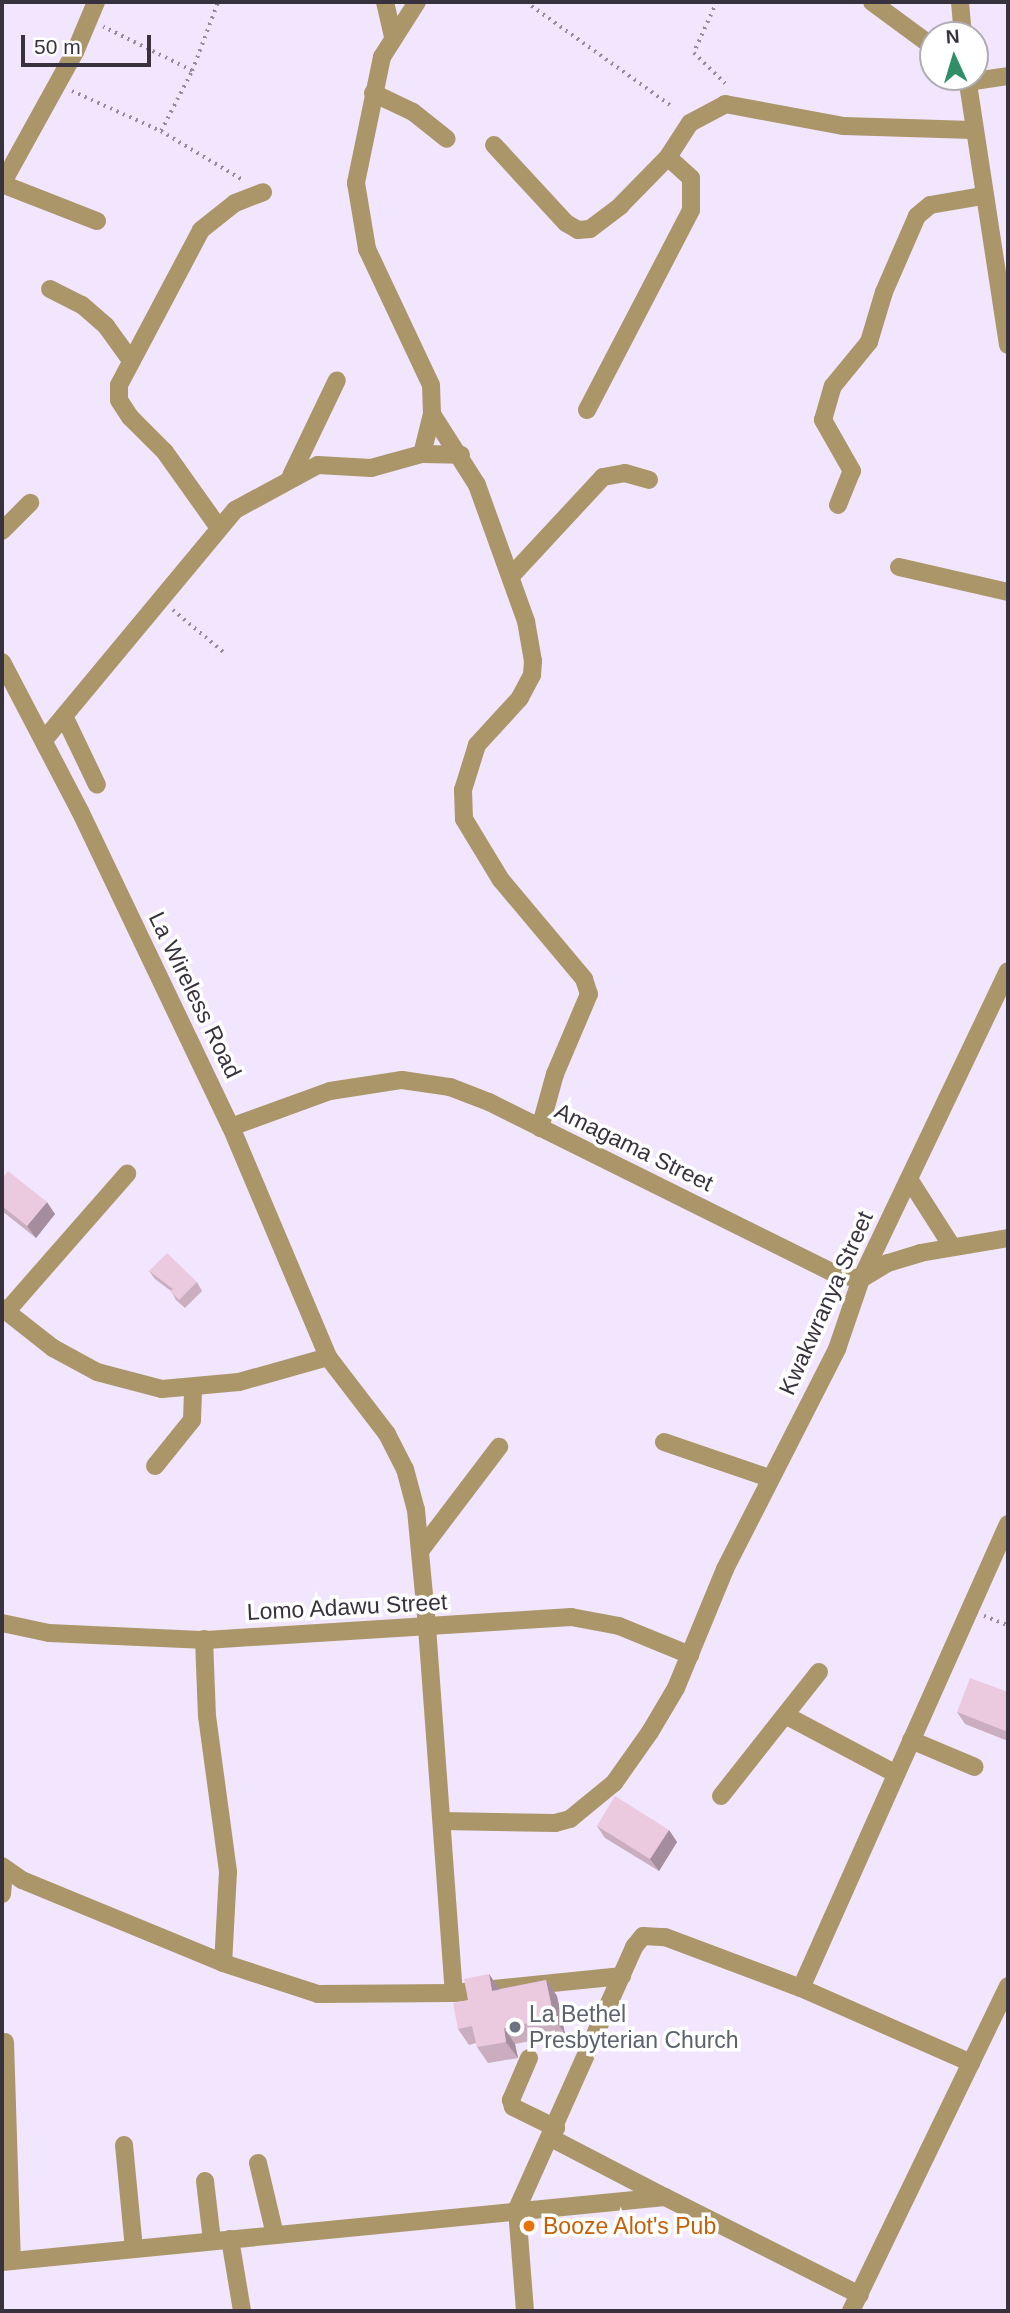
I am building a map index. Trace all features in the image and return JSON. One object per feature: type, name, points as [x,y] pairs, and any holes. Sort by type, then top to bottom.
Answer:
[{"type":"street","points":[[96,2],[57,84],[2,184],[97,220]]},
{"type":"street","points":[[385,2],[393,38]]},
{"type":"street","points":[[417,2],[382,57],[356,183],[358,215],[378,280],[431,385],[432,414],[422,454]]},
{"type":"street","points":[[872,2],[919,37]]},
{"type":"street","points":[[960,2],[962,21]]},
{"type":"street","points":[[989,77],[1008,76]]},
{"type":"street","points":[[968,91],[983,196],[1004,281],[1008,345]]},
{"type":"street","points":[[373,93],[413,112],[447,139]]},
{"type":"street","points":[[494,145],[566,223],[578,230],[590,229],[620,206],[668,157],[690,123],[706,110],[725,104],[844,126],[972,130]]},
{"type":"street","points":[[587,410],[691,210],[691,178],[668,157]]},
{"type":"street","points":[[219,528],[164,452],[120,400],[119,385],[130,359],[165,306],[201,230],[235,203],[263,192]]},
{"type":"street","points":[[838,505],[852,471],[822,421],[833,386],[869,342],[884,292],[917,216],[930,205],[983,196]]},
{"type":"street","points":[[51,289],[90,312],[130,359]]},
{"type":"street","points":[[291,476],[337,380]]},
{"type":"street","points":[[432,414],[461,455],[511,576],[526,621],[532,676],[520,698],[477,745],[462,803],[472,838],[501,880],[587,985],[587,1005],[555,1074],[540,1128]]},
{"type":"street","points":[[44,740],[235,510],[291,476],[318,465],[370,468],[422,454],[461,455]]},
{"type":"street","points":[[511,576],[603,477],[625,473],[649,480]]},
{"type":"street","points":[[2,531],[30,503]]},
{"type":"street","points":[[899,567],[1008,592]]},
{"type":"street","name":"La Wireless Road","points":[[2,662],[44,740],[231,1127],[328,1357],[387,1434],[405,1469],[420,1551],[428,1627],[454,1993]]},
{"type":"street","points":[[64,716],[97,785]]},
{"type":"street","name":"Kwakwranya Street","points":[[442,1821],[555,1823],[576,1815],[623,1773],[676,1688],[769,1478],[836,1349],[862,1279],[1008,971]]},
{"type":"street","name":"Amagama Street","points":[[231,1127],[330,1091],[402,1080],[450,1087],[540,1128],[835,1274],[862,1279]]},
{"type":"street","points":[[127,1174],[4,1310],[53,1349],[97,1372],[162,1389],[239,1382],[328,1357]]},
{"type":"street","points":[[909,1179],[951,1245]]},
{"type":"street","points":[[862,1279],[888,1263],[951,1245],[1008,1238]]},
{"type":"street","points":[[155,1466],[192,1420],[193,1388]]},
{"type":"street","points":[[664,1442],[769,1478]]},
{"type":"street","points":[[420,1551],[499,1447]]},
{"type":"street","points":[[801,1988],[972,1610],[1008,1524]]},
{"type":"street","name":"Lomo Adawu Street","points":[[2,1623],[49,1633],[204,1639],[571,1617],[619,1626],[690,1655]]},
{"type":"street","points":[[204,1639],[207,1716],[228,1872],[223,1963]]},
{"type":"street","points":[[721,1796],[787,1716],[819,1672]]},
{"type":"street","points":[[787,1716],[896,1774]]},
{"type":"street","points":[[911,1740],[975,1767]]},
{"type":"street","points":[[2,1894],[3,1867],[223,1963],[318,1994],[454,1993],[622,1976]]},
{"type":"street","points":[[525,2311],[517,2208],[553,2133],[634,1947],[653,1933],[801,1988],[971,2063]]},
{"type":"street","points":[[529,2058],[511,2100],[513,2107],[553,2133],[855,2303],[1008,1986]]},
{"type":"street","points":[[5,2042],[7,2262],[517,2208],[665,2197]]},
{"type":"street","points":[[124,2145],[134,2249]]},
{"type":"street","points":[[258,2163],[275,2235]]},
{"type":"street","points":[[205,2181],[212,2241]]},
{"type":"street","points":[[230,2239],[242,2311]]},
{"type":"path","points":[[161,131],[192,71],[218,2]]},
{"type":"path","points":[[526,2],[670,104]]},
{"type":"path","points":[[717,2],[694,53],[746,107]]},
{"type":"path","points":[[88,20],[192,71]]},
{"type":"path","points":[[57,84],[161,131],[263,192]]},
{"type":"path","points":[[161,600],[227,654]]},
{"type":"path","points":[[972,1610],[1008,1625]]},
{"type":"building","points":[[8,1171],[47,1202],[27,1226],[2,1206],[2,1179]]},
{"type":"building","points":[[167,1253],[197,1282],[179,1300],[170,1291],[173,1289],[149,1271]]},
{"type":"building","points":[[970,1678],[1008,1692],[1008,1732],[957,1712]]},
{"type":"building","points":[[615,1796],[669,1830],[650,1859],[597,1826]]},
{"type":"building","points":[[489,1974],[492,1991],[546,1980],[554,2018],[504,2028],[506,2042],[477,2047],[472,2026],[458,2029],[453,2003],[468,2000],[464,1979]]},
{"type":"place","name":"La Bethel Presbyterian Church","points":[[515,2027]]},
{"type":"place","name":"Booze Alot's Pub","points":[[529,2226]]}]
